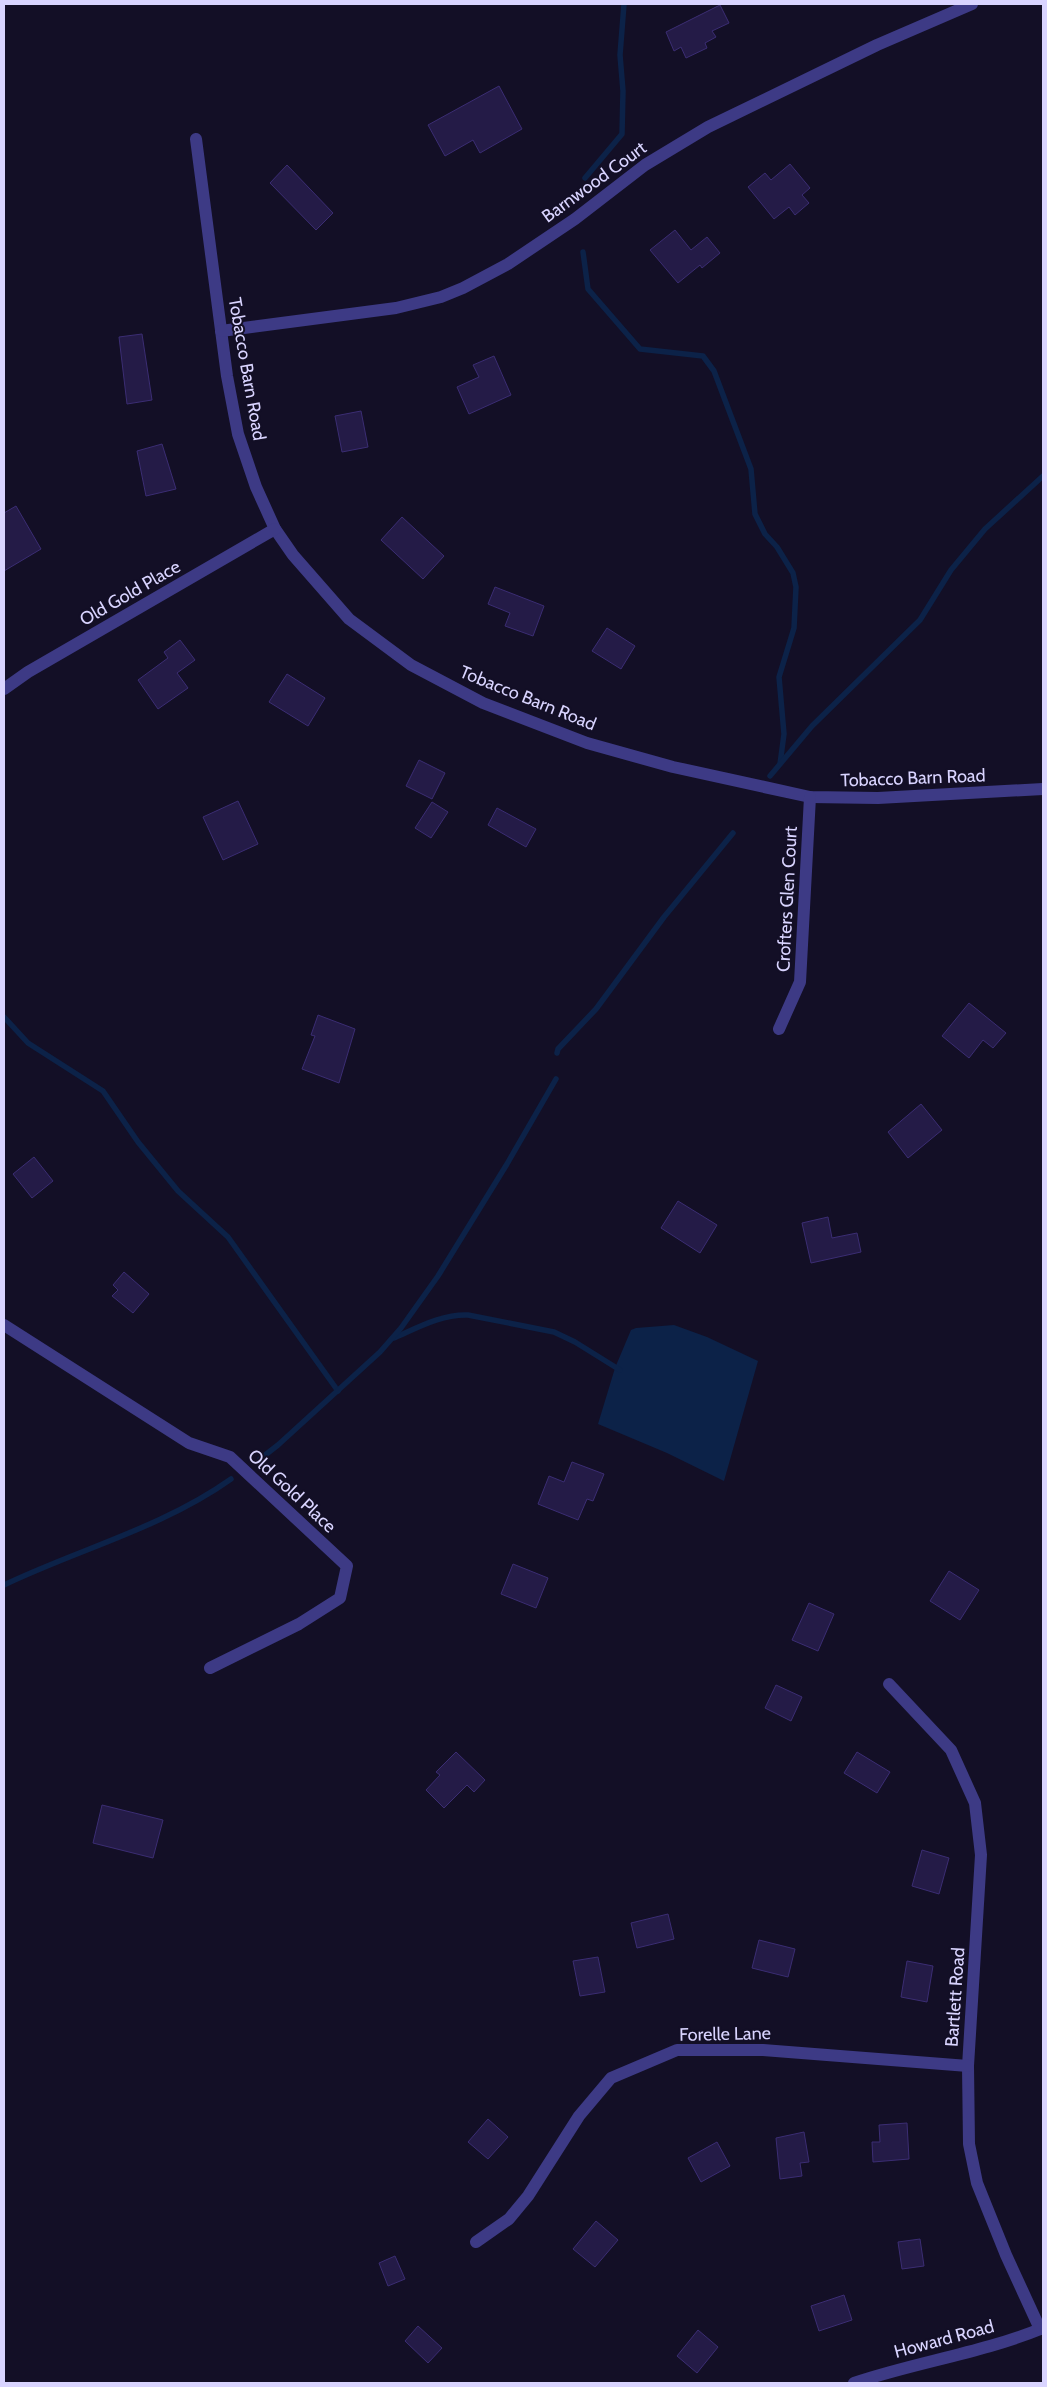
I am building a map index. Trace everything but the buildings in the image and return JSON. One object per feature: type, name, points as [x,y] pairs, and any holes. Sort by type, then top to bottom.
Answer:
[{"type":"street","name":"Barnwood Court","points":[[221,331],[396,308],[442,297],[463,288],[508,264],[575,218],[645,165],[708,126],[877,45],[972,4]]},
{"type":"street","name":"Tobacco Barn Road","points":[[196,139],[221,331],[238,434],[256,486],[276,529],[293,554],[349,619],[411,665],[483,702],[587,743],[673,767],[810,797],[878,798],[1043,789]]},
{"type":"street","name":"Old Gold Place","points":[[4,688],[28,672],[276,529]]},
{"type":"street","name":"Crofters Glen Court","points":[[779,1029],[800,982],[810,797]]},
{"type":"street","name":"Old Gold Place","points":[[4,1325],[189,1443],[230,1457],[347,1566],[340,1598],[299,1624],[210,1668]]},
{"type":"street","name":"Bartlett Road","points":[[889,1684],[951,1750],[975,1803],[981,1855],[968,2066],[969,2144],[977,2183],[1006,2255],[1042,2328]]},
{"type":"street","name":"Forelle Lane","points":[[476,2242],[509,2219],[528,2196],[579,2116],[611,2078],[677,2050],[763,2050],[968,2066]]},
{"type":"street","name":"Howard Road","points":[[854,2383],[889,2371],[975,2352],[1042,2328]]},
{"type":"water","points":[[674,1325],[707,1337],[758,1361],[724,1481],[667,1453],[598,1424],[615,1368],[631,1330]]},
{"type":"waterway","points":[[585,178],[622,134],[623,91],[620,55],[624,4]]},
{"type":"waterway","points":[[583,252],[588,289],[640,349],[703,356],[714,371],[751,469],[755,514],[765,534],[777,547],[793,573],[796,587],[794,628],[779,677],[784,734],[780,764]]},
{"type":"waterway","points":[[770,776],[812,726],[920,620],[951,570],[985,529],[1043,476]]},
{"type":"waterway","points":[[557,1053],[558,1049],[596,1009],[664,917],[733,833]]},
{"type":"waterway","points":[[4,1017],[28,1043],[103,1091],[138,1142],[178,1191],[228,1237],[338,1391]]},
{"type":"waterway","points":[[260,1459],[278,1445],[380,1352],[401,1328],[438,1276],[507,1164],[556,1079]]},
{"type":"waterway","points":[[394,1338],[439,1319],[468,1315],[554,1332],[575,1342],[620,1370]]},
{"type":"waterway","points":[[4,1585],[149,1525],[205,1496],[231,1479]]}]
